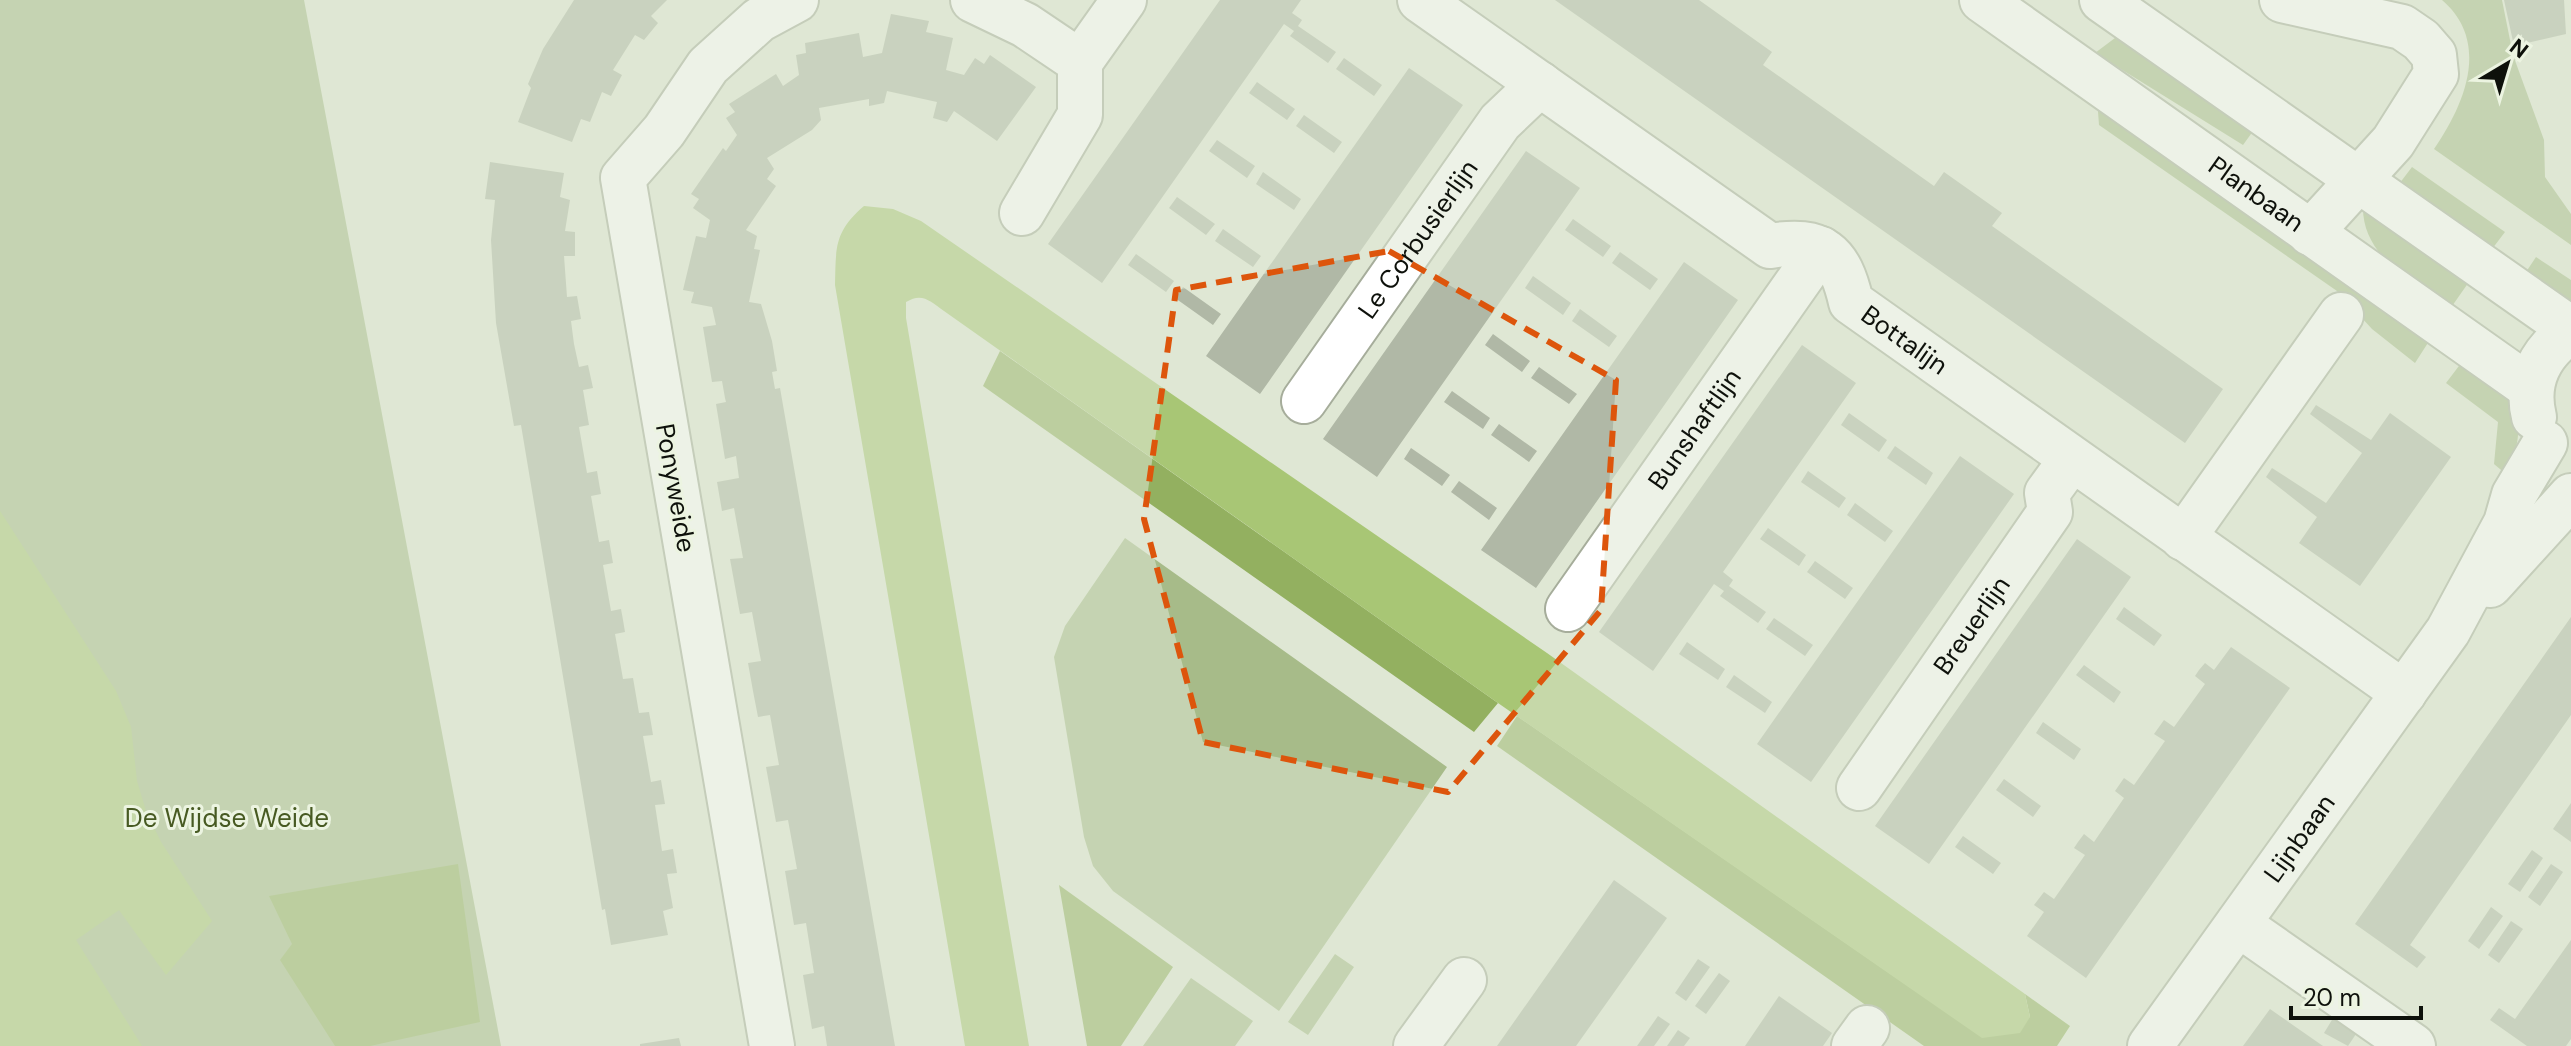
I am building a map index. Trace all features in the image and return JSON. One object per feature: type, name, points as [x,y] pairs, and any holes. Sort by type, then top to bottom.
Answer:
[{"type":"street","name":"Ponyweide","points":[[772,1046],[623,178],[664,131],[708,66],[759,20],[796,0]]},
{"type":"street","points":[[973,0],[1025,25],[1080,62]]},
{"type":"street","points":[[1022,213],[1080,115],[1080,62],[1124,0]]},
{"type":"street","points":[[1420,0],[1770,246],[1799,241],[1821,249]]},
{"type":"street","name":"Planbaan","points":[[1982,0],[2531,388]]},
{"type":"street","points":[[2102,0],[2571,330],[2545,354],[2531,388],[2536,427],[2558,455]]},
{"type":"street","points":[[2282,0],[2402,27],[2421,40],[2434,55],[2436,74],[2393,142],[2310,233]]},
{"type":"street","name":"Le Corbusierlijn","points":[[1304,401],[1500,122],[1540,84]]},
{"type":"street","name":"Bottalijn","points":[[1821,249],[1844,271],[1851,302],[2404,693]]},
{"type":"street","name":"Bunshaftlijn","points":[[1568,609],[1821,249]]},
{"type":"street","points":[[2183,538],[2341,315]]},
{"type":"street","name":"Lijnbaan","points":[[2448,631],[2506,523],[2514,495],[2558,455]]},
{"type":"street","name":"Breuerlijn","points":[[1859,788],[2050,512],[2047,493],[2071,460]]},
{"type":"street","name":"Lijnbaan","points":[[2150,1046],[2448,631],[2571,496]]},
{"type":"street","points":[[2238,924],[2413,1046]]},
{"type":"street","points":[[1416,1046],[1464,980]]},
{"type":"highlighted area","points":[[1389,251],[1616,380],[1601,610],[1448,792],[1203,742],[1144,519],[1176,290]]},
{"type":"green space","name":"De Wijdse Weide","points":[[0,0],[304,0],[501,1046],[0,1046]]},
{"type":"green space","points":[[2442,0],[2502,0],[2513,55],[2544,140],[2545,177],[2571,214],[2571,245],[2434,149],[2455,113],[2468,73],[2466,35],[2457,17]]},
{"type":"green space","points":[[2123,32],[2256,127],[2243,145],[2095,53]]},
{"type":"green space","points":[[2097,98],[2433,335],[2415,363],[2372,329],[2337,291],[2099,125]]},
{"type":"green space","points":[[2412,167],[2505,232],[2489,253],[2396,188]]},
{"type":"green space","points":[[2363,208],[2471,279],[2450,309],[2381,255],[2365,226]]},
{"type":"green space","points":[[2536,257],[2571,280],[2571,303],[2524,275]]},
{"type":"green space","points":[[2465,358],[2506,395],[2518,420],[2515,453],[2507,475],[2494,464],[2498,422],[2446,383]]},
{"type":"green space","points":[[1125,538],[1447,767],[1279,1011],[1113,891],[1093,866],[1084,837],[1054,657],[1065,626]]},
{"type":"green space","points":[[1335,954],[1354,967],[1308,1035],[1288,1022]]},
{"type":"green space","points":[[1191,978],[1253,1021],[1235,1046],[1143,1046]]},
{"type":"shaded area","points":[[864,206],[893,209],[921,221],[1547,653],[2025,994],[2030,1017],[2020,1033],[1982,1038],[1498,703],[934,304],[917,298],[906,302],[906,318],[1029,1046],[965,1046],[835,285],[842,232]]},
{"type":"shaded area","points":[[1000,351],[1498,703],[1474,732],[983,386]]},
{"type":"shaded area","points":[[0,511],[116,691],[131,727],[137,781],[146,811],[161,842],[212,921],[166,975],[119,910],[76,940],[142,1046],[0,1046]]},
{"type":"shaded area","points":[[1517,716],[1982,1037],[2030,1017],[2025,994],[2070,1026],[2057,1046],[1924,1046],[1497,746]]},
{"type":"shaded area","points":[[458,864],[480,1022],[370,1046],[335,1046],[280,960],[292,944],[269,896]]},
{"type":"shaded area","points":[[1059,885],[1173,967],[1121,1046],[1087,1046]]},
{"type":"building","points":[[574,0],[667,0],[651,16],[658,23],[644,40],[635,35],[613,70],[622,75],[611,96],[602,92],[590,122],[581,119],[572,142],[518,122],[531,88],[528,84],[543,49]]},
{"type":"building","points":[[1220,0],[1301,0],[1292,13],[1302,20],[1298,26],[1336,52],[1328,63],[1290,36],[1294,31],[1284,24],[1102,283],[1048,244]]},
{"type":"building","points":[[1555,0],[1699,0],[1772,52],[1763,65],[1934,186],[1944,172],[2002,213],[1992,226],[2223,389],[2185,443]]},
{"type":"building","points":[[2504,0],[2564,0],[2566,34],[2514,46]]},
{"type":"building","points":[[891,14],[929,21],[926,32],[953,38],[946,70],[964,75],[975,58],[984,64],[990,55],[1036,87],[997,141],[954,111],[947,122],[933,118],[937,102],[887,91],[884,103],[869,106],[869,99],[819,108],[821,120],[812,130],[767,158],[774,169],[767,179],[776,186],[746,230],[757,236],[754,249],[760,250],[749,302],[761,304],[772,341],[777,371],[772,372],[775,389],[780,388],[895,1046],[827,1046],[824,1026],[812,1029],[803,975],[814,973],[806,923],[794,925],[785,871],[797,869],[788,820],[776,822],[766,767],[779,765],[770,715],[758,717],[748,663],[761,661],[752,612],[740,614],[730,559],[743,558],[734,508],[722,511],[717,482],[739,478],[736,456],[725,459],[716,404],[726,402],[722,381],[712,382],[703,327],[716,325],[712,307],[691,303],[694,292],[683,290],[696,236],[706,238],[710,220],[693,208],[699,199],[691,194],[723,148],[726,151],[737,135],[726,118],[735,112],[729,104],[776,74],[783,86],[799,75],[796,55],[806,53],[805,43],[859,33],[863,57],[882,53]]},
{"type":"building","points":[[1344,58],[1382,85],[1374,96],[1336,69]]},
{"type":"building","points":[[1409,68],[1463,105],[1260,394],[1206,356]]},
{"type":"building","points":[[1257,82],[1295,109],[1287,120],[1249,93]]},
{"type":"building","points":[[1304,115],[1342,142],[1334,153],[1296,126]]},
{"type":"building","points":[[1217,140],[1255,166],[1247,178],[1209,151]]},
{"type":"building","points":[[1526,151],[1580,188],[1377,477],[1323,439]]},
{"type":"building","points":[[490,162],[564,173],[560,197],[570,200],[565,231],[575,232],[575,256],[564,256],[567,297],[577,296],[581,319],[571,321],[574,344],[579,367],[588,365],[593,388],[583,390],[589,425],[579,427],[587,473],[597,471],[601,494],[591,496],[599,542],[609,540],[613,563],[603,565],[611,611],[621,609],[623,620],[625,632],[615,634],[623,679],[633,678],[639,713],[649,712],[653,735],[643,736],[651,782],[661,780],[665,804],[655,805],[662,851],[673,849],[677,873],[667,874],[673,908],[663,911],[668,935],[611,945],[605,909],[602,910],[521,425],[514,426],[496,323],[491,240],[495,200],[485,199]]},
{"type":"building","points":[[1263,172],[1301,199],[1294,210],[1256,184]]},
{"type":"building","points":[[1177,197],[1215,224],[1206,235],[1169,208]]},
{"type":"building","points":[[1573,219],[1611,246],[1603,257],[1565,230]]},
{"type":"building","points":[[1223,229],[1261,256],[1253,267],[1215,241]]},
{"type":"building","points":[[1620,252],[1658,279],[1650,290],[1612,263]]},
{"type":"building","points":[[1136,254],[1174,281],[1166,292],[1128,265]]},
{"type":"building","points":[[1684,262],[1738,300],[1536,588],[1481,550]]},
{"type":"building","points":[[1533,276],[1571,303],[1563,315],[1525,288]]},
{"type":"building","points":[[1183,287],[1221,314],[1213,325],[1175,298]]},
{"type":"building","points":[[1580,309],[1617,336],[1609,347],[1572,321]]},
{"type":"building","points":[[1493,334],[1530,361],[1522,372],[1485,345]]},
{"type":"building","points":[[1802,345],[1856,383],[1723,572],[1733,580],[1729,586],[1766,612],[1758,623],[1720,596],[1724,591],[1714,584],[1653,671],[1599,632]]},
{"type":"building","points":[[1539,367],[1577,394],[1569,404],[1531,378]]},
{"type":"building","points":[[1452,391],[1490,418],[1483,429],[1444,402]]},
{"type":"building","points":[[2316,405],[2371,440],[2390,413],[2451,457],[2360,586],[2299,543],[2317,517],[2266,477],[2272,468],[2326,503],[2362,453],[2310,414]]},
{"type":"building","points":[[1849,413],[1887,440],[1879,452],[1841,425]]},
{"type":"building","points":[[1499,424],[1537,451],[1529,462],[1491,435]]},
{"type":"building","points":[[1895,446],[1933,473],[1926,485],[1887,458]]},
{"type":"building","points":[[1411,448],[1450,475],[1442,486],[1404,459]]},
{"type":"building","points":[[1960,456],[2014,494],[1811,782],[1757,744]]},
{"type":"building","points":[[1808,471],[1846,498],[1839,508],[1801,482]]},
{"type":"building","points":[[1459,481],[1497,508],[1489,520],[1451,492]]},
{"type":"building","points":[[1855,503],[1893,531],[1885,542],[1847,515]]},
{"type":"building","points":[[1768,528],[1806,555],[1799,566],[1760,539]]},
{"type":"building","points":[[2077,539],[2131,577],[1929,864],[1875,826]]},
{"type":"building","points":[[1815,561],[1853,588],[1845,599],[1807,572]]},
{"type":"building","points":[[2124,607],[2162,635],[2154,646],[2116,619]]},
{"type":"building","points":[[2571,617],[2571,715],[2410,945],[2426,957],[2417,968],[2355,924]]},
{"type":"building","points":[[1774,618],[1813,645],[1805,656],[1766,629]]},
{"type":"building","points":[[1687,642],[1725,669],[1718,680],[1679,654]]},
{"type":"building","points":[[2231,647],[2290,688],[2086,978],[2027,936],[2044,912],[2034,905],[2044,892],[2054,899],[2085,855],[2074,848],[2078,842],[2084,834],[2094,842],[2124,798],[2115,791],[2124,778],[2134,785],[2165,741],[2154,734],[2164,720],[2174,727],[2205,684],[2195,676],[2199,670],[2205,663],[2214,670]]},
{"type":"building","points":[[2084,665],[2121,692],[2114,703],[2076,675]]},
{"type":"building","points":[[1734,675],[1772,702],[1765,713],[1726,687]]},
{"type":"building","points":[[2043,722],[2081,749],[2074,760],[2036,733]]},
{"type":"building","points":[[2004,779],[2041,806],[2033,817],[1996,790]]},
{"type":"building","points":[[2571,803],[2571,842],[2553,829]]},
{"type":"building","points":[[1963,836],[2001,863],[1993,874],[1955,847]]},
{"type":"building","points":[[2532,850],[2543,858],[2520,892],[2508,884]]},
{"type":"building","points":[[2551,864],[2563,872],[2540,906],[2528,897]]},
{"type":"building","points":[[1614,880],[1667,918],[1576,1046],[1497,1046]]},
{"type":"building","points":[[2491,907],[2503,916],[2479,949],[2468,941]]},
{"type":"building","points":[[2511,921],[2523,929],[2499,963],[2488,955]]},
{"type":"building","points":[[2571,940],[2571,1039],[2566,1046],[2527,1046],[2490,1020],[2499,1008],[2515,1019]]},
{"type":"building","points":[[1698,959],[1710,967],[1686,1001],[1675,993]]},
{"type":"building","points":[[1719,973],[1730,981],[1706,1014],[1695,1006]]},
{"type":"building","points":[[1779,996],[1832,1033],[1823,1046],[1745,1046]]},
{"type":"building","points":[[2270,1009],[2300,1030],[2323,1046],[2243,1046]]},
{"type":"building","points":[[2335,1015],[2358,1031],[2348,1046],[2324,1033]]},
{"type":"building","points":[[1658,1016],[1670,1024],[1654,1046],[1637,1046]]},
{"type":"building","points":[[1678,1030],[1690,1038],[1684,1046],[1667,1046]]},
{"type":"building","points":[[679,1038],[681,1046],[640,1046],[640,1044]]}]
